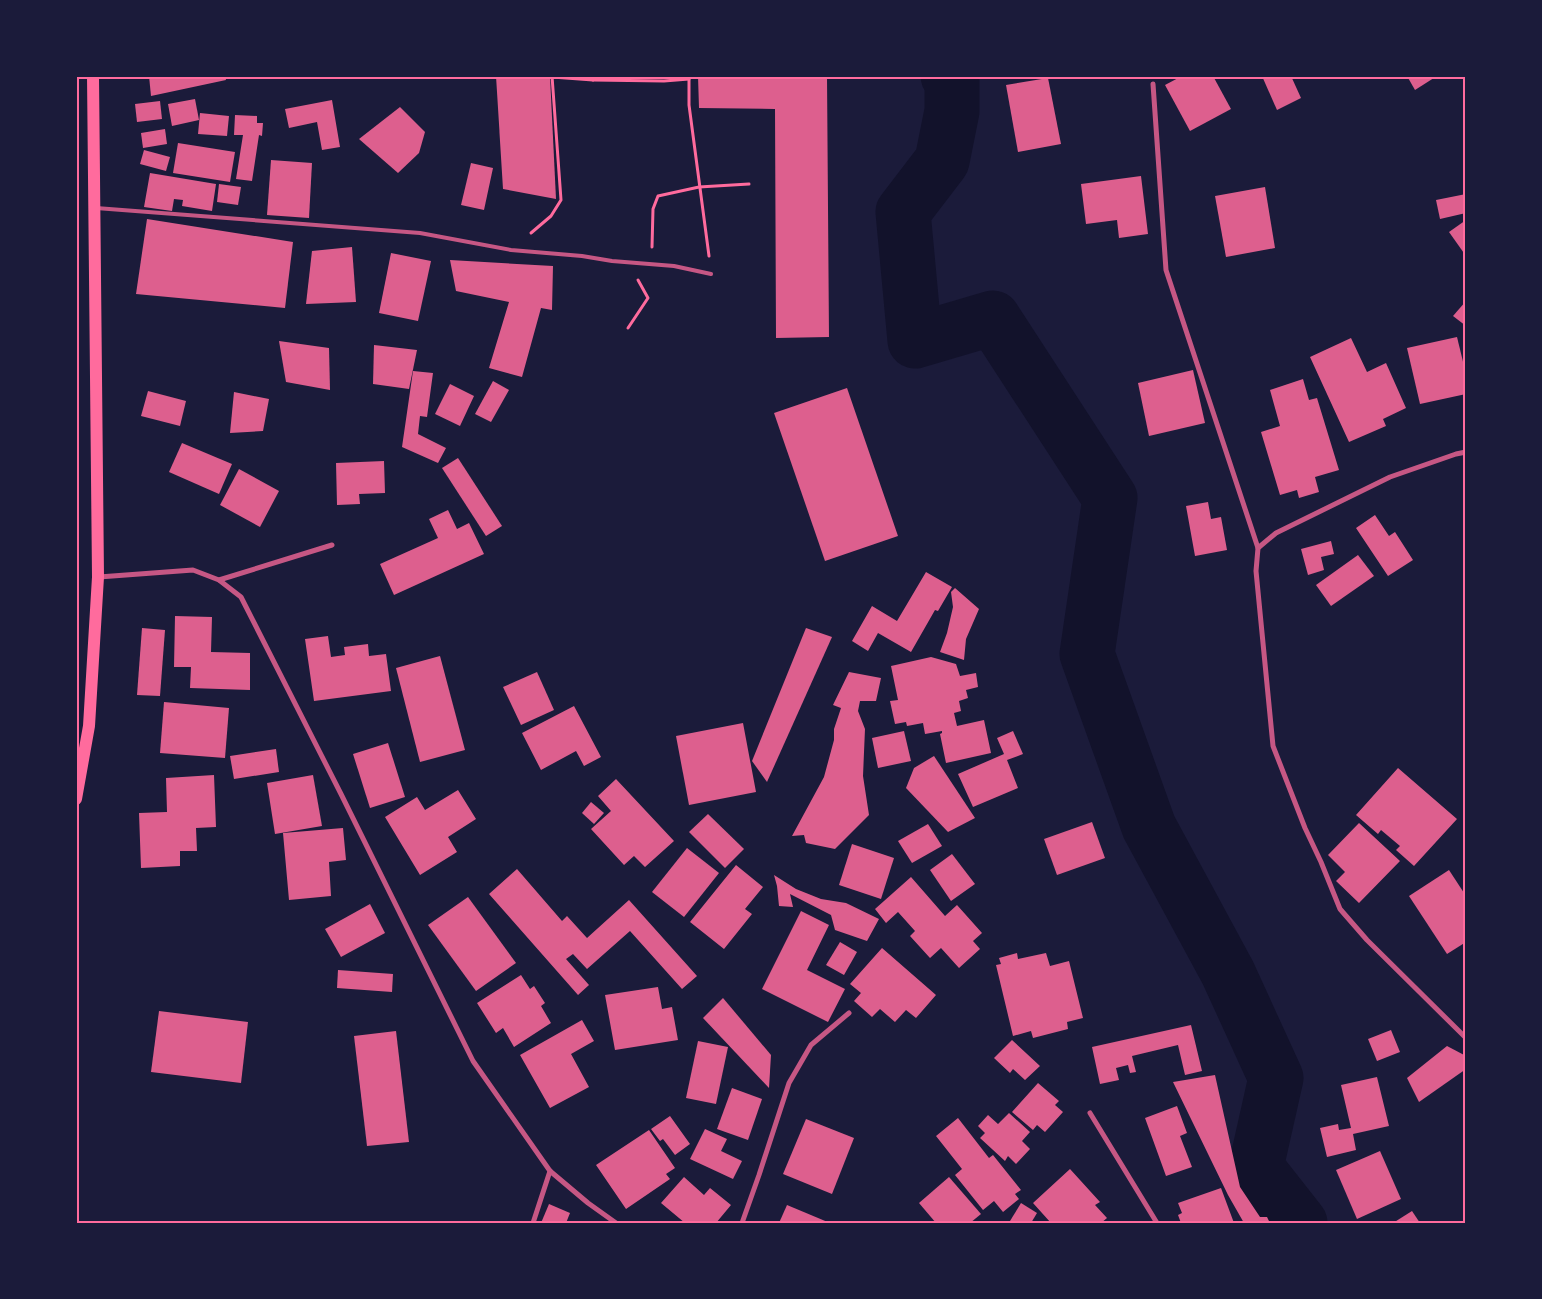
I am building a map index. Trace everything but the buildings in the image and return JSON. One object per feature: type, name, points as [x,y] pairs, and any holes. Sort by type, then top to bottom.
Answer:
[{"type":"main road","points":[[76,799],[89,726],[98,577],[93,76]]},
{"type":"street","points":[[1153,84],[1166,270],[1258,548],[1256,571],[1272,746],[1304,828],[1321,862],[1340,909],[1367,940],[1466,1038]]},
{"type":"street","points":[[1258,548],[1276,534],[1390,477],[1466,452]]},
{"type":"street","points":[[220,580],[332,545]]},
{"type":"street","points":[[98,577],[192,570],[220,580],[241,597],[341,794],[472,1061],[550,1171],[588,1203],[616,1223]]},
{"type":"street","points":[[742,1223],[789,1083],[811,1045],[849,1013]]},
{"type":"street","points":[[1090,1113],[1157,1223]]},
{"type":"street","points":[[533,1223],[550,1171]]},
{"type":"lane","points":[[94,207],[420,233],[511,250],[674,266],[711,274]]},
{"type":"path","points":[[593,80],[596,76]]},
{"type":"path","points":[[614,76],[621,80]]},
{"type":"path","points":[[511,250],[551,216],[561,200],[552,77],[593,80],[689,78],[689,105],[711,274]]},
{"type":"path","points":[[651,264],[654,209],[658,196],[699,187],[749,184]]},
{"type":"path","points":[[612,261],[635,274],[648,298],[628,328]]},
{"type":"waterway","points":[[948,76],[952,80],[952,111],[942,161],[903,212],[915,341],[993,318],[1110,498],[1087,654],[1149,827],[1228,973],[1276,1078],[1256,1167],[1300,1223]]}]
